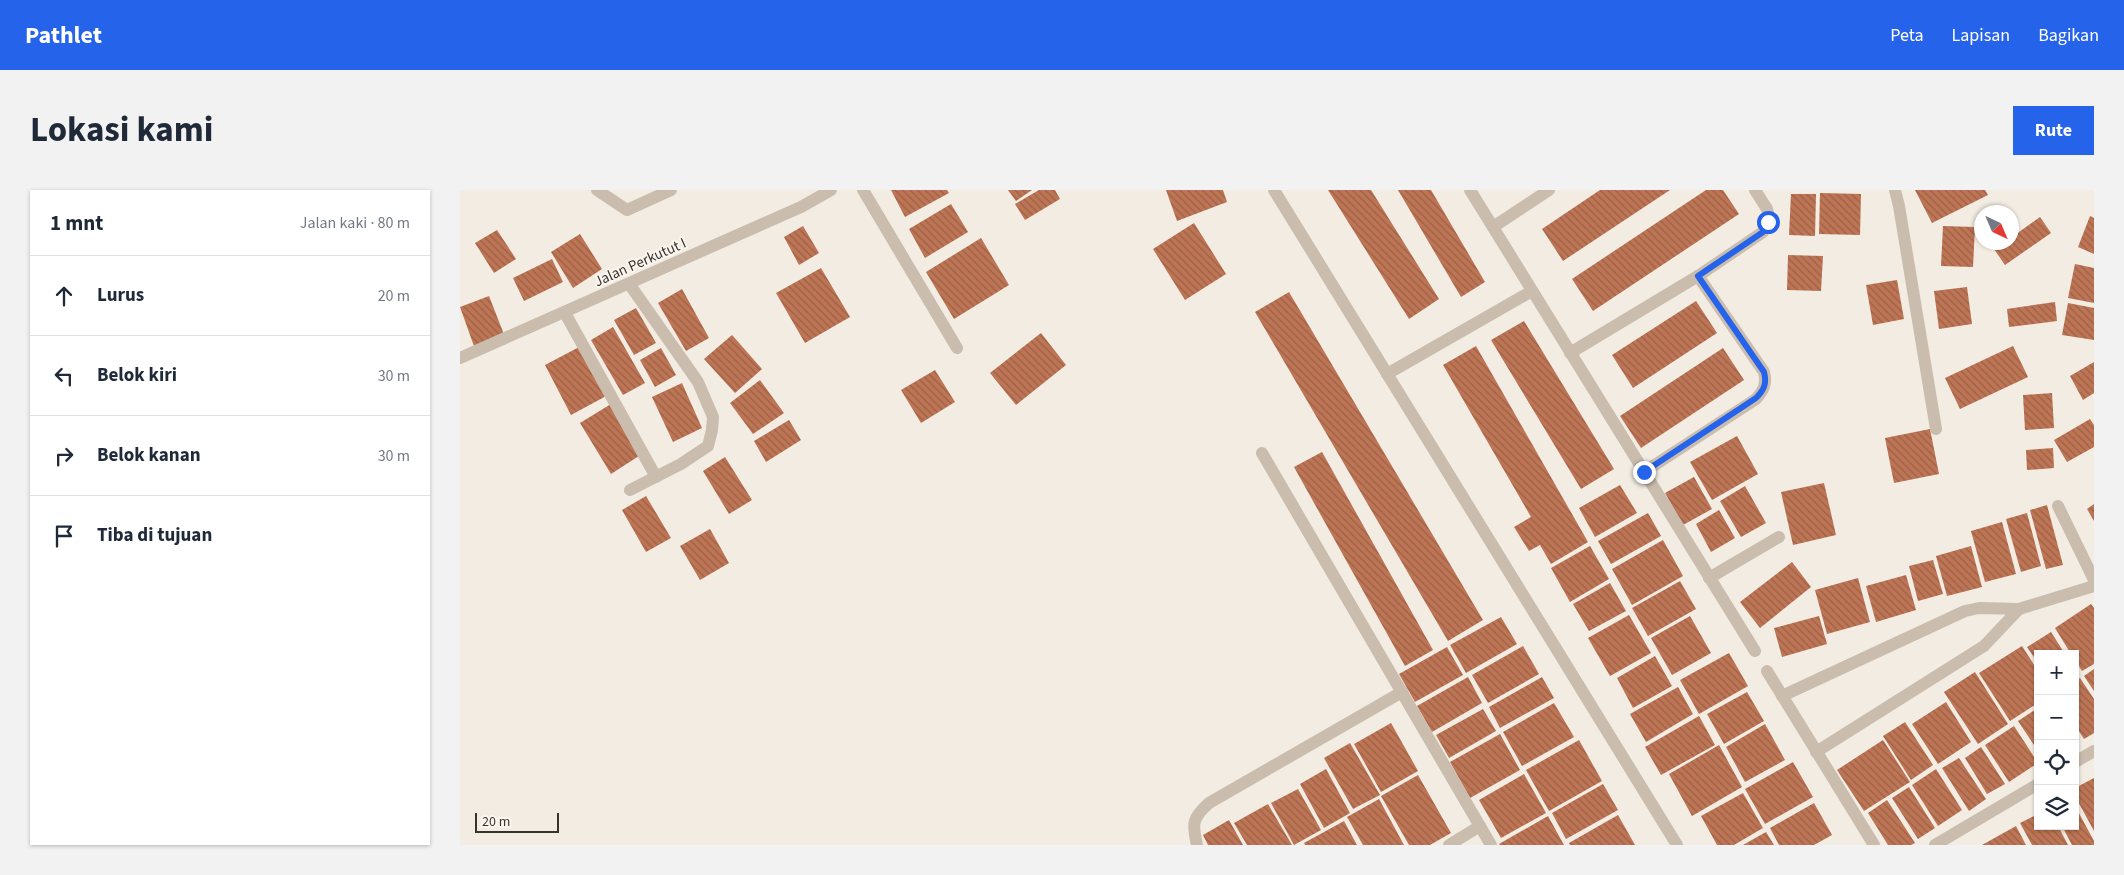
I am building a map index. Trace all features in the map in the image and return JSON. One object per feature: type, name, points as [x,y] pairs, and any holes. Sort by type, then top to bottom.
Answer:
[{"type":"street","points":[[598,190],[627,210],[670,190]]},
{"type":"street","name":"Jalan Perkutut I","points":[[460,358],[630,285],[801,207],[831,190]]},
{"type":"street","points":[[863,190],[957,348]]},
{"type":"street","points":[[1274,190],[1677,845]]},
{"type":"street","points":[[1470,190],[1754,651]]},
{"type":"street","points":[[1493,227],[1549,190]]},
{"type":"street","points":[[1570,353],[1698,276],[1763,232],[1767,227],[1769,217],[1767,209],[1755,190]]},
{"type":"street","points":[[1895,190],[1936,429]]},
{"type":"street","points":[[1644,472],[1756,398],[1765,386],[1764,372],[1698,276]]},
{"type":"street","points":[[630,285],[698,382],[713,417],[708,446],[681,464],[630,490]]},
{"type":"street","points":[[1388,374],[1532,291]]},
{"type":"street","points":[[565,313],[656,477]]},
{"type":"street","points":[[1262,453],[1491,845]]},
{"type":"street","points":[[2058,506],[2094,580]]},
{"type":"street","points":[[1709,578],[1779,537]]},
{"type":"street","points":[[1782,696],[1965,611],[1979,608],[2019,609],[2094,586]]},
{"type":"street","points":[[1816,752],[1984,646],[2019,609]]},
{"type":"street","points":[[1767,671],[1874,845]]},
{"type":"street","points":[[1197,845],[1194,824],[1198,815],[1209,803],[1402,692]]},
{"type":"street","points":[[2079,760],[2094,751]]},
{"type":"street","points":[[1935,845],[2036,785]]},
{"type":"street","points":[[1449,845],[1480,826]]},
{"type":"building","points":[[891,190],[947,190],[949,193],[905,217]]},
{"type":"building","points":[[1008,190],[1032,190],[1016,201]]},
{"type":"building","points":[[1039,190],[1055,190],[1060,199],[1025,220],[1015,204]]},
{"type":"building","points":[[1166,190],[1223,190],[1227,202],[1177,221]]},
{"type":"building","points":[[1328,190],[1371,190],[1439,299],[1409,319]]},
{"type":"building","points":[[1398,190],[1431,190],[1485,282],[1461,297]]},
{"type":"building","points":[[1600,190],[1670,190],[1563,261],[1542,229]]},
{"type":"building","points":[[1706,190],[1723,190],[1739,214],[1593,311],[1572,279]]},
{"type":"building","points":[[1915,190],[1985,190],[1988,195],[1932,223]]},
{"type":"building","points":[[1820,193],[1861,194],[1860,235],[1819,234]]},
{"type":"building","points":[[1791,194],[1816,194],[1815,236],[1789,235]]},
{"type":"building","points":[[951,204],[968,232],[925,258],[909,229]]},
{"type":"building","points":[[2090,216],[2094,218],[2094,254],[2078,247]]},
{"type":"building","points":[[2040,217],[2051,233],[2005,265],[1995,250],[2019,250],[2019,232]]},
{"type":"building","points":[[1194,223],[1226,274],[1185,300],[1153,249]]},
{"type":"building","points":[[803,226],[819,253],[799,265],[784,237]]},
{"type":"building","points":[[1943,226],[1974,227],[1973,267],[1941,266]]},
{"type":"building","points":[[497,230],[516,259],[494,273],[475,243]]},
{"type":"building","points":[[580,234],[602,269],[573,288],[551,252]]},
{"type":"building","points":[[981,238],[1009,285],[954,319],[926,272]]},
{"type":"building","points":[[1788,255],[1823,256],[1821,291],[1787,290]]},
{"type":"building","points":[[552,259],[563,282],[524,301],[513,278]]},
{"type":"building","points":[[2075,264],[2094,268],[2094,303],[2068,298]]},
{"type":"building","points":[[821,268],[850,317],[805,343],[776,293]]},
{"type":"building","points":[[1897,280],[1904,319],[1873,325],[1866,285]]},
{"type":"building","points":[[1967,287],[1972,324],[1939,329],[1934,291]]},
{"type":"building","points":[[682,289],[709,338],[686,351],[658,303]]},
{"type":"building","points":[[1289,292],[1483,620],[1448,641],[1255,312]]},
{"type":"building","points":[[489,296],[505,337],[475,349],[460,307]]},
{"type":"building","points":[[1696,301],[1717,333],[1633,388],[1612,355]]},
{"type":"building","points":[[2055,302],[2057,321],[2009,327],[2007,309]]},
{"type":"building","points":[[2068,303],[2094,308],[2094,340],[2062,335]]},
{"type":"building","points":[[636,308],[656,343],[634,355],[614,320]]},
{"type":"building","points":[[1524,321],[1614,469],[1581,489],[1491,340]]},
{"type":"building","points":[[613,327],[645,383],[623,395],[591,340]]},
{"type":"building","points":[[1041,333],[1066,365],[1016,405],[990,373]]},
{"type":"building","points":[[732,335],[762,369],[735,393],[704,359]]},
{"type":"building","points":[[581,346],[608,395],[571,415],[545,365]]},
{"type":"building","points":[[1476,346],[1588,542],[1551,564],[1540,545],[1529,551],[1514,527],[1531,517],[1443,365]]},
{"type":"building","points":[[2013,346],[2028,377],[1960,409],[1945,378]]},
{"type":"building","points":[[661,348],[676,375],[655,387],[640,360]]},
{"type":"building","points":[[1723,348],[1744,380],[1641,448],[1620,416]]},
{"type":"building","points":[[2094,362],[2094,393],[2083,400],[2070,376]]},
{"type":"building","points":[[935,370],[955,402],[921,423],[901,390]]},
{"type":"building","points":[[760,380],[784,413],[753,434],[730,403]]},
{"type":"building","points":[[682,383],[702,428],[673,442],[652,397]]},
{"type":"building","points":[[2052,393],[2054,428],[2025,430],[2023,395]]},
{"type":"building","points":[[611,404],[642,454],[611,474],[580,423]]},
{"type":"building","points":[[2090,419],[2094,425],[2094,447],[2067,462],[2054,440]]},
{"type":"building","points":[[789,420],[801,440],[766,462],[754,441]]},
{"type":"building","points":[[1930,429],[1939,474],[1894,483],[1885,438]]},
{"type":"building","points":[[1737,436],[1758,474],[1712,500],[1690,462]]},
{"type":"building","points":[[2053,448],[2054,468],[2027,470],[2026,450]]},
{"type":"building","points":[[1322,452],[1433,650],[1405,666],[1294,467]]},
{"type":"building","points":[[725,457],[752,500],[729,514],[703,471]]},
{"type":"building","points":[[1694,477],[1712,509],[1683,525],[1665,493]]},
{"type":"building","points":[[1824,483],[1836,535],[1793,545],[1781,492]]},
{"type":"building","points":[[1620,485],[1637,513],[1595,537],[1579,508]]},
{"type":"building","points":[[1745,486],[1766,523],[1741,537],[1720,501]]},
{"type":"building","points":[[646,496],[671,538],[646,552],[622,510]]},
{"type":"building","points":[[2094,504],[2094,521],[2087,509]]},
{"type":"building","points":[[2047,505],[2063,565],[2046,569],[2030,510]]},
{"type":"building","points":[[1719,510],[1735,538],[1711,552],[1696,524]]},
{"type":"building","points":[[1648,513],[1661,536],[1611,564],[1598,541]]},
{"type":"building","points":[[2027,513],[2041,566],[2021,572],[2006,519]]},
{"type":"building","points":[[2002,522],[2016,574],[1985,582],[1971,531]]},
{"type":"building","points":[[710,529],[729,563],[700,580],[680,546]]},
{"type":"building","points":[[1663,540],[1683,576],[1632,605],[1612,569]]},
{"type":"building","points":[[1590,546],[1609,579],[1570,602],[1551,568]]},
{"type":"building","points":[[1971,546],[1982,587],[1947,596],[1936,556]]},
{"type":"building","points":[[1933,560],[1943,594],[1918,601],[1909,566]]},
{"type":"building","points":[[1792,562],[1811,587],[1760,628],[1740,602]]},
{"type":"building","points":[[1906,575],[1916,610],[1876,622],[1866,586]]},
{"type":"building","points":[[1858,578],[1870,622],[1827,634],[1815,590]]},
{"type":"building","points":[[1680,581],[1696,609],[1648,636],[1632,608]]},
{"type":"building","points":[[1610,583],[1626,611],[1589,631],[1573,604]]},
{"type":"building","points":[[2091,604],[2094,608],[2094,664],[2082,671],[2079,666],[2079,650],[2069,650],[2055,628]]},
{"type":"building","points":[[1629,615],[1651,653],[1610,676],[1588,638]]},
{"type":"building","points":[[1690,616],[1711,653],[1672,675],[1651,638]]},
{"type":"building","points":[[1819,616],[1827,644],[1782,657],[1774,628]]},
{"type":"building","points":[[1501,617],[1517,644],[1466,673],[1450,645]]},
{"type":"building","points":[[2051,632],[2062,650],[2034,650],[2034,657],[2027,647]]},
{"type":"building","points":[[1523,646],[1539,674],[1488,703],[1472,675]]},
{"type":"building","points":[[2022,646],[2034,665],[2034,706],[2010,721],[1979,673]]},
{"type":"building","points":[[1447,647],[1463,675],[1415,702],[1399,674]]},
{"type":"building","points":[[1729,653],[1748,686],[1699,714],[1680,680]]},
{"type":"building","points":[[1655,656],[1672,686],[1633,708],[1617,678]]},
{"type":"building","points":[[2094,669],[2094,691],[2084,676]]},
{"type":"building","points":[[1975,672],[2008,724],[1978,744],[1944,692]]},
{"type":"building","points":[[1468,677],[1482,703],[1432,732],[1417,706]]},
{"type":"building","points":[[1542,677],[1554,698],[1500,728],[1489,707]]},
{"type":"building","points":[[2079,679],[2094,699],[2094,733],[2084,739],[2079,731]]},
{"type":"building","points":[[1678,687],[1693,714],[1646,742],[1630,714]]},
{"type":"building","points":[[1747,692],[1764,721],[1724,744],[1707,714]]},
{"type":"building","points":[[1946,702],[1971,742],[1938,764],[1912,724]]},
{"type":"building","points":[[1554,703],[1574,737],[1522,766],[1503,732]]},
{"type":"building","points":[[1483,709],[1496,731],[1449,758],[1436,735]]},
{"type":"building","points":[[2034,711],[2034,745],[2018,721]]},
{"type":"building","points":[[1699,716],[1715,745],[1661,775],[1645,747]]},
{"type":"building","points":[[1905,722],[1933,765],[1911,780],[1883,736]]},
{"type":"building","points":[[1391,723],[1418,771],[1381,792],[1354,744]]},
{"type":"building","points":[[1765,724],[1785,760],[1745,782],[1726,747]]},
{"type":"building","points":[[2014,726],[2034,757],[2034,766],[2009,782],[1985,745]]},
{"type":"building","points":[[1500,734],[1520,770],[1470,798],[1450,762]]},
{"type":"building","points":[[1579,740],[1602,781],[1549,811],[1526,770]]},
{"type":"building","points":[[1883,740],[1910,782],[1864,811],[1837,770]]},
{"type":"building","points":[[1350,743],[1380,795],[1353,809],[1324,758]]},
{"type":"building","points":[[1719,745],[1742,787],[1692,816],[1669,774]]},
{"type":"building","points":[[1981,747],[2005,784],[1987,794],[1965,758]]},
{"type":"building","points":[[1959,758],[1986,799],[1969,811],[1942,768]]},
{"type":"building","points":[[1793,762],[1813,797],[1765,824],[1745,789]]},
{"type":"building","points":[[1326,769],[1350,813],[1324,828],[1300,784]]},
{"type":"building","points":[[1936,769],[1962,810],[1938,826],[1912,785]]},
{"type":"building","points":[[1524,774],[1546,813],[1501,838],[1479,800]]},
{"type":"building","points":[[1418,775],[1451,833],[1430,845],[1409,845],[1381,796]]},
{"type":"building","points":[[2094,778],[2094,831],[2079,803],[2079,786]]},
{"type":"building","points":[[1603,784],[1618,810],[1566,839],[1552,813]]},
{"type":"building","points":[[1909,787],[1935,828],[1918,839],[1892,798]]},
{"type":"building","points":[[1298,789],[1321,830],[1294,845],[1271,803]]},
{"type":"building","points":[[1743,793],[1763,828],[1734,845],[1717,845],[1701,816]]},
{"type":"building","points":[[1379,799],[1404,845],[1363,845],[1347,817]]},
{"type":"building","points":[[1887,800],[1915,843],[1911,845],[1888,845],[1868,813]]},
{"type":"building","points":[[1814,803],[1832,835],[1814,845],[1779,845],[1770,828]]},
{"type":"building","points":[[1268,804],[1292,845],[1247,845],[1234,823]]},
{"type":"building","points":[[2079,813],[2094,841],[2094,845],[2072,845],[2064,830],[2079,830]]},
{"type":"building","points":[[1618,815],[1635,845],[1570,845],[1569,843]]},
{"type":"building","points":[[1548,816],[1564,845],[1499,844]]},
{"type":"building","points":[[2034,816],[2034,830],[2060,830],[2068,845],[2032,845],[2020,823]]},
{"type":"building","points":[[1229,820],[1243,845],[1208,845],[1203,835]]},
{"type":"building","points":[[1344,821],[1357,845],[1305,845],[1304,843]]},
{"type":"building","points":[[2016,826],[2026,845],[1982,845]]},
{"type":"building","points":[[1766,832],[1774,845],[1743,845]]},
{"type":"route","points":[[1644,472],[1756,398],[1765,386],[1764,372],[1698,276],[1763,232],[1768,222]]}]
